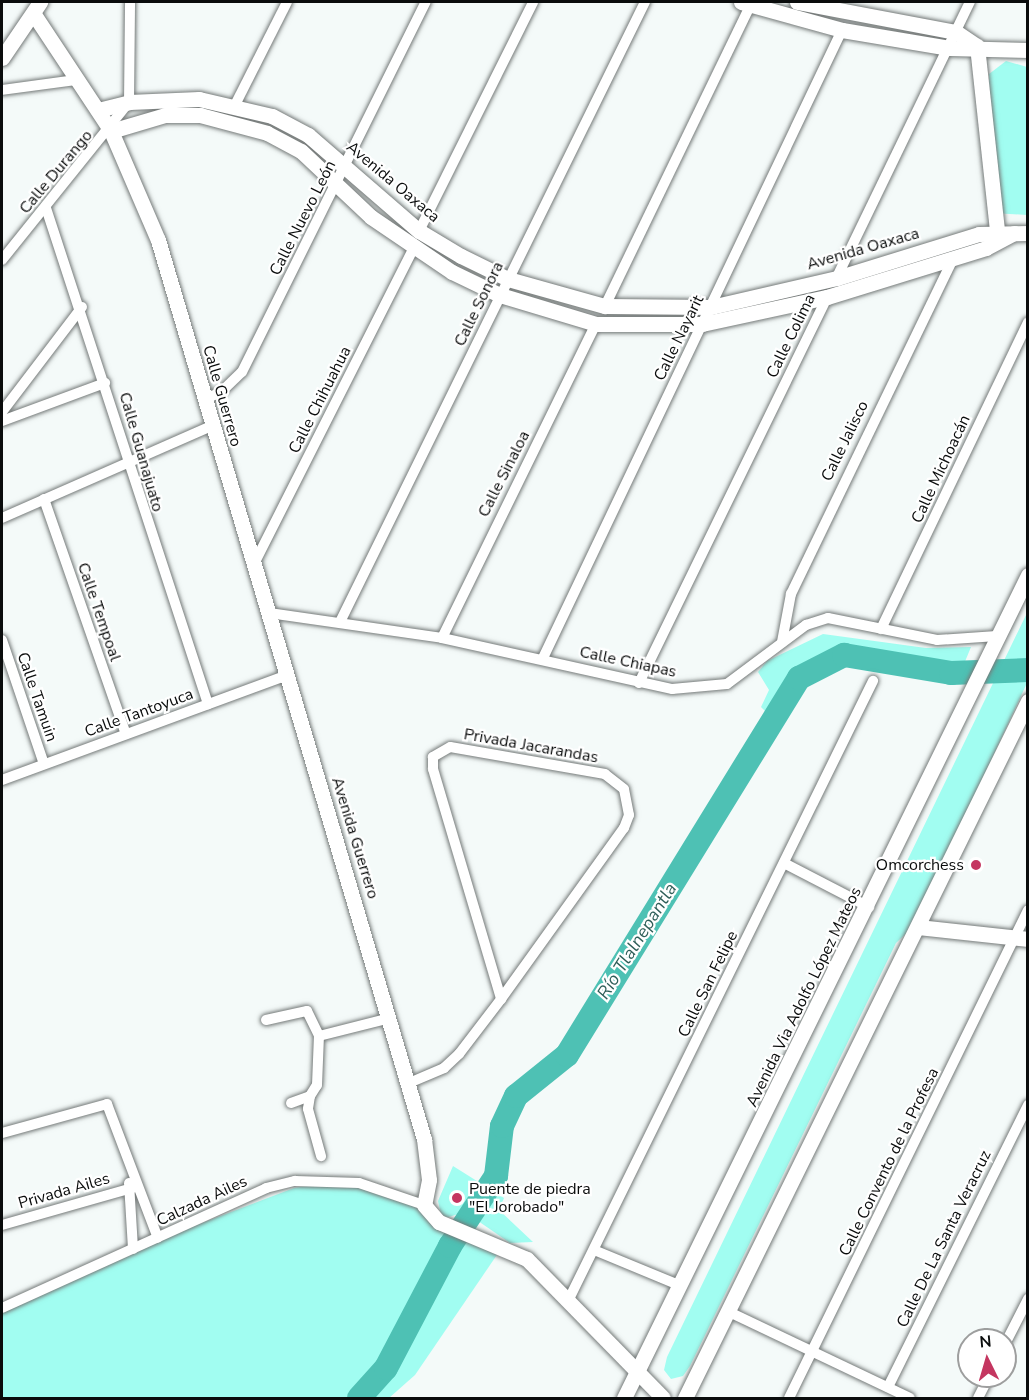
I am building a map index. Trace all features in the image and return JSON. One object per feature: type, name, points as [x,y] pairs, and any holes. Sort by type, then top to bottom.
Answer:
[{"type":"street","points":[[111,131],[129,102],[129,2]]},
{"type":"street","points":[[236,104],[287,2]]},
{"type":"street","name":"Calle Nuevo León","points":[[204,399],[220,393],[242,372],[347,166],[426,2]]},
{"type":"street","points":[[419,231],[533,2]]},
{"type":"street","name":"Calle Sonora","points":[[341,620],[645,2]]},
{"type":"street","points":[[797,2],[857,8],[956,32],[977,46]]},
{"type":"street","name":"Calle Colima","points":[[639,683],[950,48],[970,2]]},
{"type":"street","points":[[605,306],[748,3],[842,30],[950,48],[977,46],[1028,50]]},
{"type":"street","points":[[2,58],[38,9]]},
{"type":"street","name":"Calle Guerrero","points":[[38,9],[76,80],[111,131],[158,240],[288,675]]},
{"type":"street","name":"Calle Nayarit","points":[[543,658],[842,30]]},
{"type":"street","points":[[977,46],[998,236]]},
{"type":"street","points":[[2,90],[76,80]]},
{"type":"street","name":"Avenida Oaxaca","points":[[98,110],[129,102],[236,104],[308,135],[347,166],[419,231],[508,279],[605,306],[711,307],[837,278],[998,236],[1021,233]]},
{"type":"street","name":"Avenida Oaxaca","points":[[111,131],[165,115],[230,120],[301,151],[413,249],[500,295],[596,324],[702,324],[827,297],[953,259],[998,236]]},
{"type":"street","name":"Calle Durango","points":[[2,260],[111,131]]},
{"type":"street","name":"Calle Guanajuato","points":[[46,208],[82,307],[105,383],[125,462],[208,704]]},
{"type":"street","name":"Calle Chihuahua","points":[[254,564],[413,249]]},
{"type":"street","name":"Calle Jalisco","points":[[782,642],[791,594],[953,259]]},
{"type":"street","points":[[2,412],[82,307]]},
{"type":"street","name":"Calle Michoacán","points":[[881,629],[1028,322]]},
{"type":"street","name":"Calle Sinaloa","points":[[442,638],[596,324]]},
{"type":"street","points":[[2,421],[105,383]]},
{"type":"street","points":[[2,518],[125,462],[212,426]]},
{"type":"street","name":"Calle Tempoal","points":[[44,499],[126,734]]},
{"type":"street","name":"Avenida Via Adolfo López Mateos","points":[[624,1398],[869,907],[970,688],[1028,575]]},
{"type":"street","name":"Calle Chiapas","points":[[269,613],[341,620],[442,638],[543,658],[639,683],[672,689],[727,684],[806,625],[828,618],[937,640],[997,636]]},
{"type":"street","name":"Calle Tamuin","points":[[2,640],[44,764]]},
{"type":"street","name":"Calle Tantoyuca","points":[[2,780],[288,675]]},
{"type":"street","name":"Avenida Guerrero","points":[[288,675],[409,1083],[429,1160],[424,1205]]},
{"type":"street","name":"Calle San Felipe","points":[[569,1299],[873,681]]},
{"type":"street","points":[[685,1398],[1026,705]]},
{"type":"street","name":"Privada Jacarandas","points":[[409,1083],[452,1061],[501,999],[624,828],[628,802],[624,789],[605,774],[450,747],[433,757],[433,769],[501,999]]},
{"type":"street","points":[[784,863],[869,907]]},
{"type":"street","name":"Calle Convento de la Profesa","points":[[789,1398],[1021,938],[1028,910]]},
{"type":"street","points":[[918,927],[1021,938]]},
{"type":"street","points":[[266,1020],[308,1011],[318,1036],[320,1068],[310,1096],[310,1122],[321,1156]]},
{"type":"street","points":[[318,1036],[389,1015]]},
{"type":"street","points":[[291,1103],[310,1096]]},
{"type":"street","points":[[2,1133],[107,1104],[132,1187],[133,1250]]},
{"type":"street","name":"Calle De La Santa Veracruz","points":[[888,1387],[1028,1105]]},
{"type":"street","name":"Calzada Ailes","points":[[2,1308],[295,1180],[359,1183],[424,1205]]},
{"type":"street","points":[[132,1187],[158,1238]]},
{"type":"street","name":"Privada Ailes","points":[[2,1225],[132,1187]]},
{"type":"street","points":[[424,1205],[445,1225],[515,1250],[569,1299],[663,1398]]},
{"type":"street","points":[[594,1250],[681,1286]]},
{"type":"street","points":[[1013,1328],[1027,1302]]},
{"type":"street","points":[[729,1312],[910,1398]]},
{"type":"shaded area","points":[[1006,61],[1027,67],[1027,215],[993,213],[989,74]]},
{"type":"shaded area","points":[[1027,613],[1027,683],[914,926],[896,943],[690,1366],[683,1376],[671,1379],[664,1370],[667,1357]]},
{"type":"shaded area","points":[[823,634],[926,648],[971,647],[964,664],[955,666],[838,648],[801,667],[766,712],[761,707],[769,690],[758,672],[767,661]]},
{"type":"shaded area","points":[[453,1166],[504,1198],[499,1210],[533,1242],[510,1243],[465,1212],[442,1219],[438,1201]]},
{"type":"shaded area","points":[[325,1183],[359,1186],[399,1200],[503,1246],[415,1375],[389,1398],[2,1398],[2,1310],[149,1243],[294,1188]]},
{"type":"waterway","name":"Río Tlalnepantla","points":[[359,1398],[386,1368],[450,1246],[496,1176],[502,1126],[516,1096],[567,1055],[799,678],[844,655],[951,673],[1028,670]]},
{"type":"place","name":"Omcorchess","points":[[976,865]]},
{"type":"place","name":"Puente de piedra \"El Jorobado\"","points":[[457,1198]]}]
